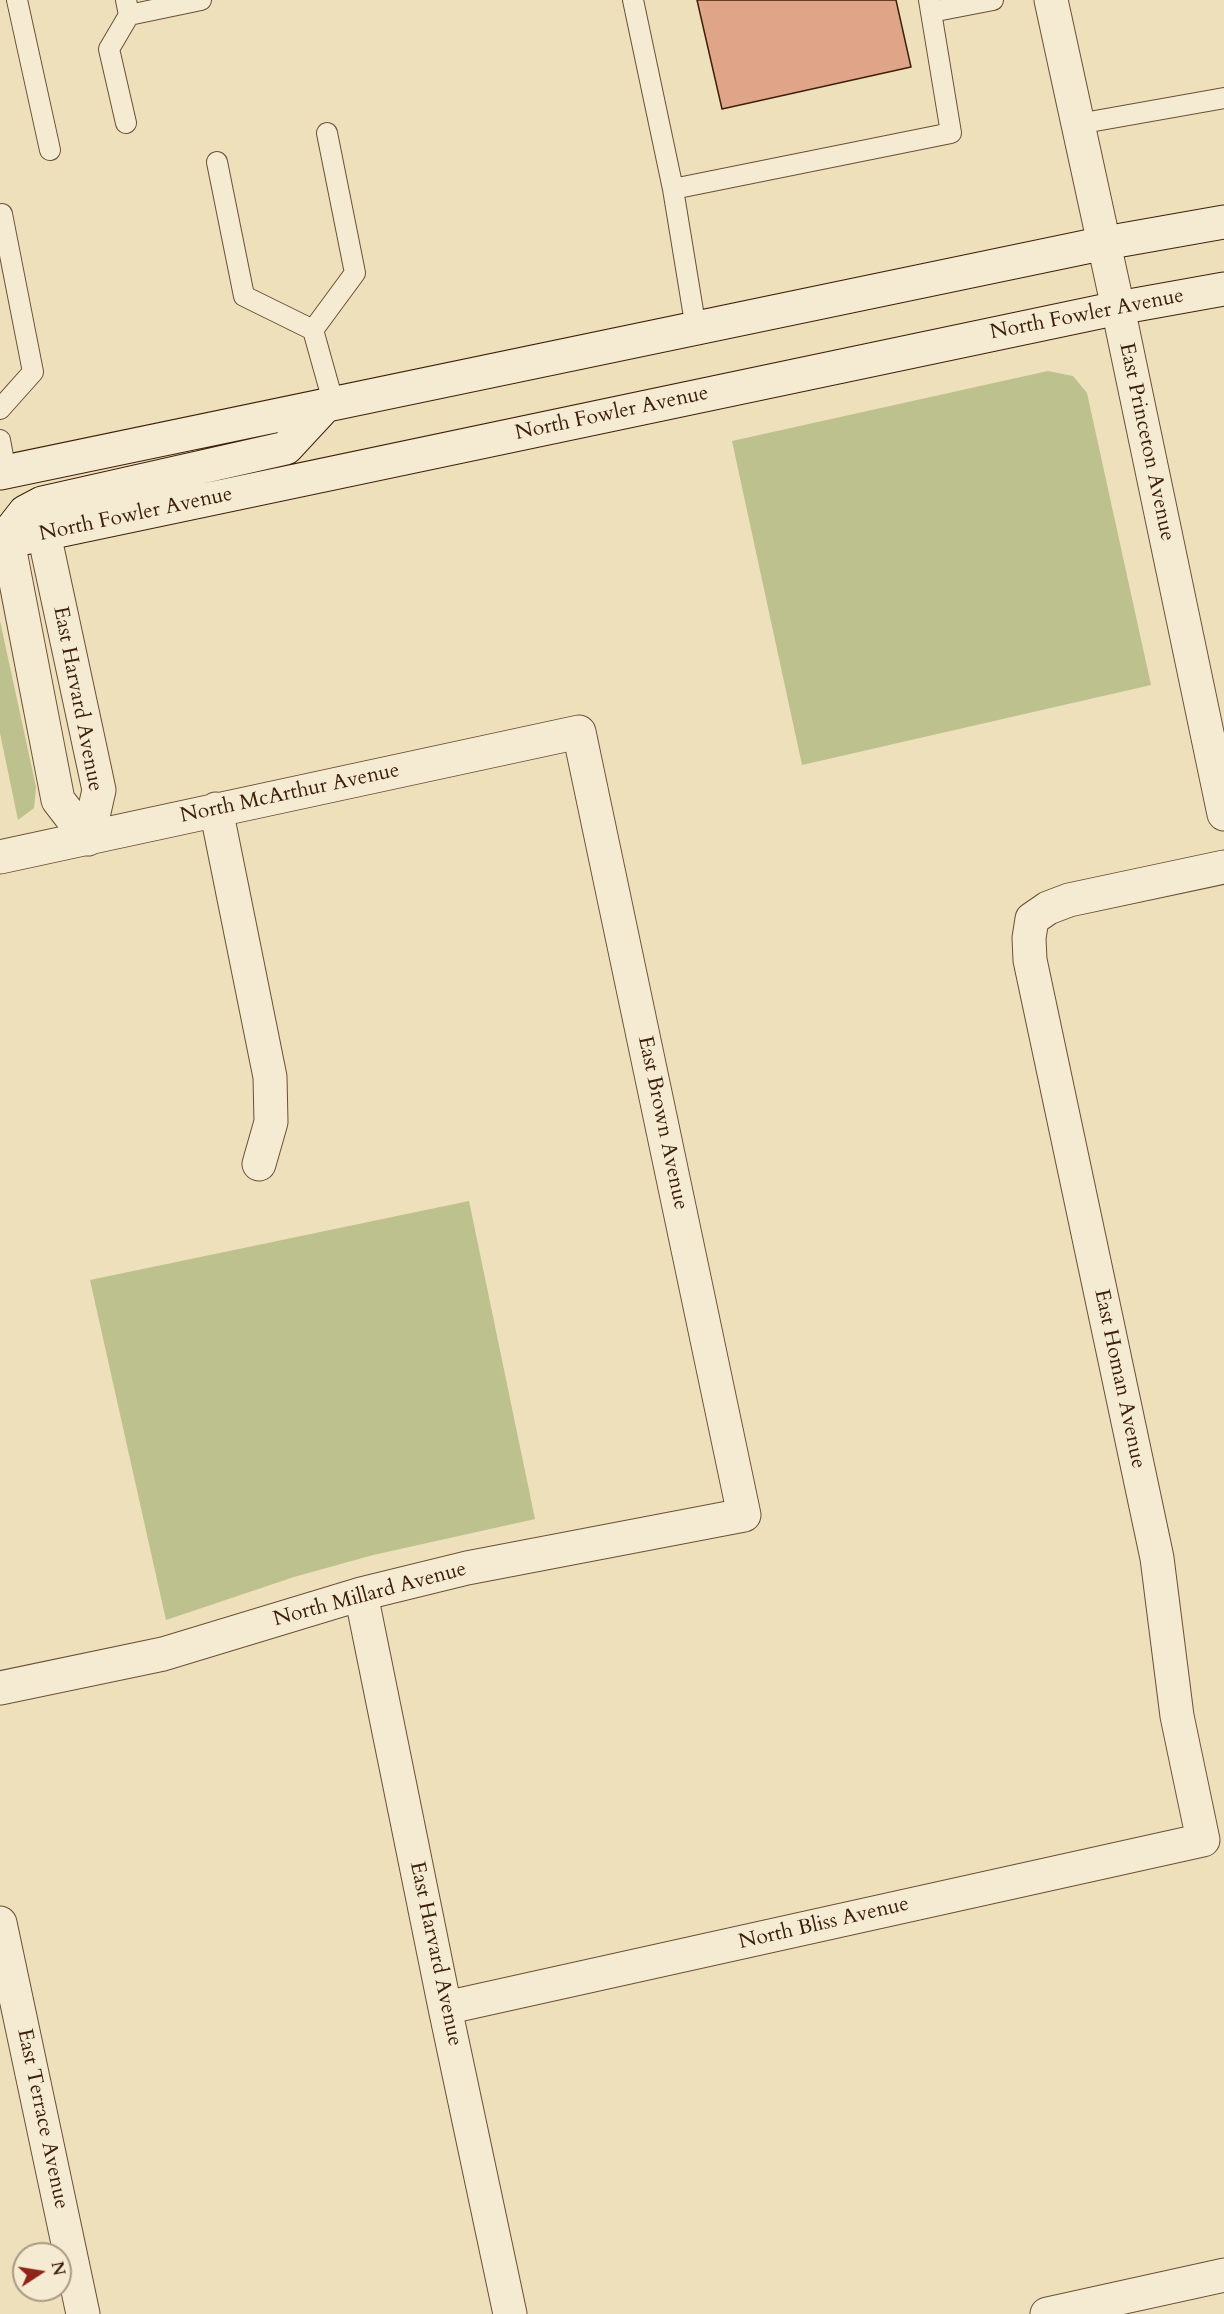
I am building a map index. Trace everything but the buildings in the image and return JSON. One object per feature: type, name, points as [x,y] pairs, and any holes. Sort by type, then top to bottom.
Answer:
[{"type":"street","name":"East Princeton Avenue","points":[[1051,0],[1218,756],[1223,804]]},
{"type":"street","points":[[3,472],[1105,243],[1224,222]]},
{"type":"street","name":"North Fowler Avenue","points":[[4,542],[1118,308],[1224,289]]},
{"type":"street","points":[[4,542],[25,512],[42,503],[286,448],[329,406]]},
{"type":"street","name":"East Harvard Avenue","points":[[44,534],[99,790],[88,839]]},
{"type":"street","name":"East Harvard Avenue","points":[[4,542],[57,800],[88,839]]},
{"type":"street","name":"North McArthur Avenue","points":[[0,857],[579,732]]},
{"type":"street","name":"East Brown Avenue","points":[[579,732],[744,1515]]},
{"type":"street","points":[[216,809],[270,1077],[271,1122],[259,1164]]},
{"type":"street","name":"East Homan Avenue","points":[[1203,1840],[1177,1716],[1157,1558],[1030,960],[1029,938],[1032,919],[1048,908],[1069,900],[1224,867]]},
{"type":"street","name":"North Millard Avenue","points":[[0,1688],[163,1654],[361,1594],[467,1568],[744,1515]]},
{"type":"street","name":"East Harvard Avenue","points":[[361,1594],[510,2314]]},
{"type":"street","name":"North Bliss Avenue","points":[[445,2008],[1203,1840]]},
{"type":"street","name":"East Terrace Avenue","points":[[0,1923],[83,2314]]},
{"type":"street","points":[[1047,2314],[1121,2306],[1224,2275]]},
{"type":"lane","points":[[16,0],[50,150]]},
{"type":"lane","points":[[126,123],[109,49],[127,8],[201,0]]},
{"type":"lane","points":[[633,0],[673,189],[696,329]]},
{"type":"lane","points":[[673,189],[951,133],[930,6],[993,0]]},
{"type":"lane","points":[[1078,124],[1224,98]]},
{"type":"lane","points":[[327,133],[355,273],[313,330],[329,406]]},
{"type":"lane","points":[[217,162],[244,296],[313,330]]},
{"type":"lane","points":[[0,409],[33,372],[2,214]]},
{"type":"lane","points":[[0,440],[3,472]]},
{"type":"green space","points":[[1048,371],[1073,376],[1087,393],[1151,685],[802,765],[732,441]]},
{"type":"green space","points":[[0,621],[36,787],[34,808],[18,820],[0,733]]},
{"type":"green space","points":[[469,1201],[535,1519],[373,1555],[294,1577],[166,1620],[90,1280]]}]
